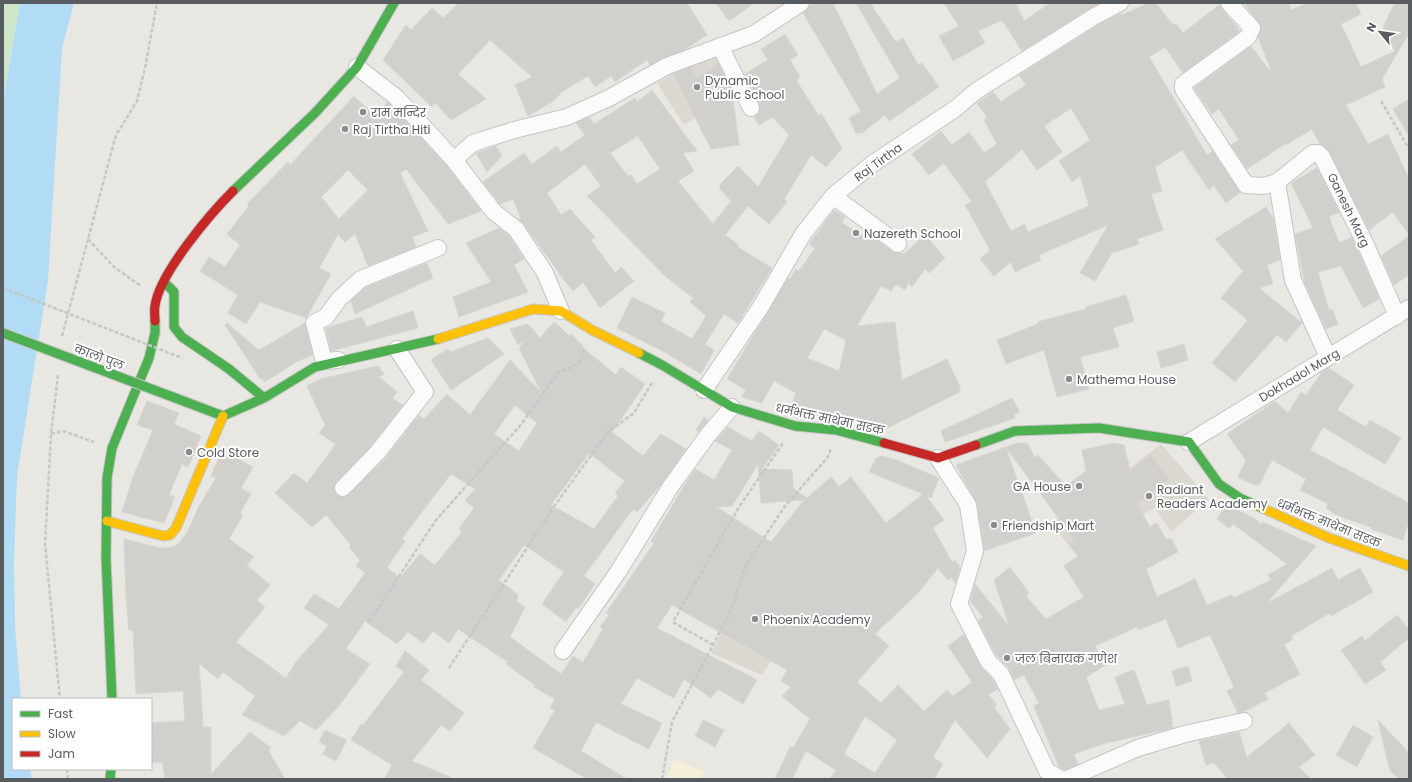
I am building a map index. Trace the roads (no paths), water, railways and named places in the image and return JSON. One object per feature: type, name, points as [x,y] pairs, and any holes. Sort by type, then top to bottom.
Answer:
[{"type":"main road","points":[[112,698],[106,558],[108,478],[112,448],[149,358],[155,333],[155,305],[164,282],[193,236],[222,202],[315,114],[357,67],[394,3]]},
{"type":"main road","points":[[164,282],[174,292],[174,326],[182,337],[229,369],[264,398]]},
{"type":"main road","points":[[107,521],[163,536],[170,535],[176,528],[223,416],[264,398],[315,367],[341,360],[429,342],[533,309],[562,311]]},
{"type":"main road","name":"धर्मभक्त माथेमा सडक","points":[[562,311],[592,330],[662,365],[732,407],[795,426],[836,430],[938,458]]},
{"type":"main road","name":"कालो पुल","points":[[3,333],[223,416]]},
{"type":"main road","points":[[938,458],[1015,431],[1099,428],[1189,442]]},
{"type":"main road","name":"धर्मभक्त माथेमा सडक","points":[[1189,442],[1219,484],[1240,498],[1330,538],[1409,566]]},
{"type":"street","points":[[454,160],[474,143],[514,130],[567,117],[609,98],[667,66],[754,34],[801,3]]},
{"type":"street","name":"Raj Tirtha","points":[[704,390],[760,308],[802,234],[833,196],[872,164],[955,110],[976,91],[1095,16],[1120,3]]},
{"type":"street","points":[[1229,3],[1252,28],[1251,32],[1248,37],[1183,84],[1183,89],[1246,185],[1264,186],[1277,182],[1293,280],[1328,357]]},
{"type":"street","points":[[720,46],[751,108]]},
{"type":"street","points":[[357,67],[396,97],[454,160],[494,212],[516,229],[545,273],[562,311]]},
{"type":"street","name":"Ganesh Marg","points":[[1277,182],[1313,153],[1318,153],[1322,156],[1365,243],[1403,312]]},
{"type":"street","points":[[833,196],[898,244]]},
{"type":"street","points":[[341,360],[324,361],[314,323],[326,317],[339,299],[360,279],[438,248]]},
{"type":"street","name":"Dokhadol Marg","points":[[1189,442],[1403,312]]},
{"type":"street","points":[[343,488],[377,453],[425,392],[398,349]]},
{"type":"street","points":[[563,651],[618,572],[671,486],[708,435],[732,407]]},
{"type":"street","points":[[938,458],[968,505],[974,543],[975,551],[959,604],[988,661],[1001,674],[1047,771],[1061,779]]},
{"type":"street","points":[[1067,779],[1138,748],[1184,734],[1244,721]]},
{"type":"water","points":[[20,3],[74,3],[62,48],[48,280],[17,476],[14,563],[15,627],[21,698],[12,698],[12,770],[30,770],[32,779],[3,779],[3,102]]},
{"type":"place","name":"Dynamic Public School","points":[[697,87]]},
{"type":"place","name":"राम मन्दिर","points":[[363,112]]},
{"type":"place","name":"Raj Tirtha Hiti","points":[[345,129]]},
{"type":"place","name":"Nazereth School","points":[[856,233]]},
{"type":"place","name":"Mathema House","points":[[1069,379]]},
{"type":"place","name":"Cold Store","points":[[189,452]]},
{"type":"place","name":"GA House","points":[[1079,486]]},
{"type":"place","name":"Radiant Readers Academy","points":[[1149,496]]},
{"type":"place","name":"Friendship Mart","points":[[994,525]]},
{"type":"place","name":"Phoenix Academy","points":[[755,619]]},
{"type":"place","name":"जल बिनायक गणेश","points":[[1007,658]]}]
